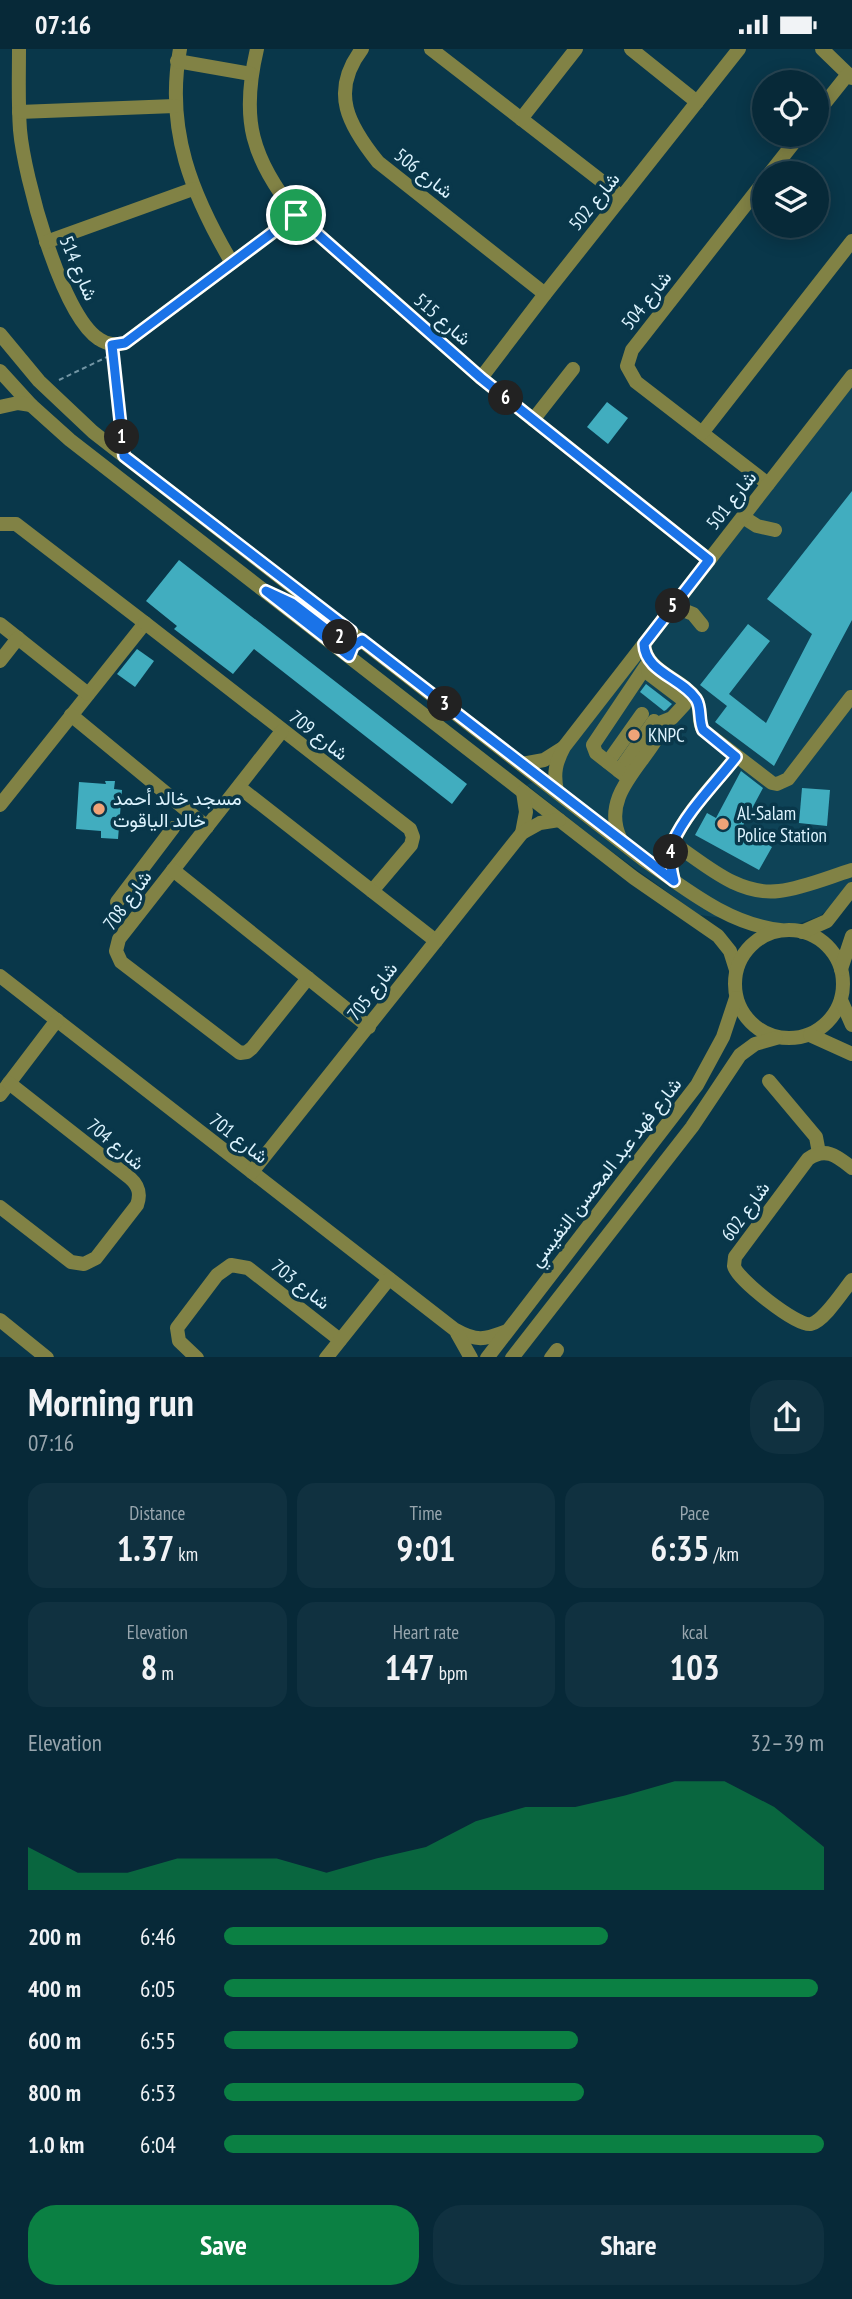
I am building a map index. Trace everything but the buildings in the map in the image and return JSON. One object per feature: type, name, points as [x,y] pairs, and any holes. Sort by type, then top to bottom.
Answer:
[{"type":"street","name":"شارع 514","points":[[19,49],[20,132],[31,190],[46,241],[75,311],[90,332],[100,340],[112,345],[125,343],[296,215]]},
{"type":"street","name":"شارع 515","points":[[257,49],[251,74],[249,106],[253,142],[274,186],[296,215],[481,378],[709,560]]},
{"type":"street","name":"شارع 506","points":[[362,49],[348,77],[344,100],[350,123],[366,147],[378,162],[545,294]]},
{"type":"street","points":[[431,49],[622,197]]},
{"type":"street","points":[[521,119],[576,49]]},
{"type":"street","points":[[631,49],[697,103]]},
{"type":"street","name":"شارع 502","points":[[481,378],[739,49]]},
{"type":"street","points":[[822,49],[850,76],[829,100]]},
{"type":"street","points":[[232,263],[193,188],[182,148],[175,106],[179,55],[251,74]]},
{"type":"street","points":[[19,112],[175,106]]},
{"type":"street","points":[[779,161],[791,147]]},
{"type":"street","points":[[46,241],[193,188]]},
{"type":"street","name":"شارع 504","points":[[752,197],[632,350],[627,360],[628,372],[635,382],[768,484]]},
{"type":"street","points":[[702,433],[852,241]]},
{"type":"street","points":[[0,334],[45,387],[124,456],[674,881],[737,919],[763,928],[813,935],[830,949],[841,969],[843,990],[832,1017],[810,1035],[793,1039],[776,1038],[751,1024],[736,999],[736,970],[730,951],[718,936],[657,895],[559,820],[70,440],[31,405],[0,371]]},
{"type":"street","points":[[533,420],[573,369]]},
{"type":"street","name":"شارع 501","points":[[557,790],[554,772],[556,761],[564,747],[647,656],[673,606],[852,376]]},
{"type":"street","points":[[0,407],[18,403],[31,405]]},
{"type":"street","points":[[743,517],[757,526],[775,530]]},
{"type":"street","name":"شارع 709","points":[[0,524],[16,524],[25,530],[407,826],[412,832],[411,845],[372,891]]},
{"type":"street","points":[[266,591],[292,603],[335,636],[356,635]]},
{"type":"street","points":[[673,606],[688,610],[702,625]]},
{"type":"street","points":[[0,805],[145,623]]},
{"type":"street","points":[[0,624],[88,694]]},
{"type":"street","points":[[349,656],[356,635]]},
{"type":"street","points":[[0,661],[18,638]]},
{"type":"street","points":[[647,656],[654,665],[694,695],[699,705],[699,719],[703,730],[766,781],[777,784],[792,774],[850,697]]},
{"type":"street","points":[[618,770],[658,736],[662,722],[672,717],[684,705],[682,699],[649,674],[647,656]]},
{"type":"street","points":[[618,770],[593,751],[594,742],[647,656]]},
{"type":"street","points":[[71,715],[206,827]]},
{"type":"street","points":[[621,840],[615,825],[615,809],[620,794],[618,770],[648,717]]},
{"type":"street","name":"شارع 708","points":[[282,731],[119,939],[116,951],[121,962],[240,1053],[252,1048],[308,978]]},
{"type":"street","name":"شارع 501","points":[[522,764],[544,760],[564,747]]},
{"type":"street","points":[[674,881],[671,862],[673,843],[736,757]]},
{"type":"street","points":[[239,787],[436,941]]},
{"type":"street","points":[[522,833],[526,813],[523,792]]},
{"type":"street","points":[[522,833],[540,824],[559,820]]},
{"type":"street","points":[[117,902],[173,828]]},
{"type":"street","name":"شارع 705","points":[[252,1172],[522,833]]},
{"type":"street","points":[[162,842],[178,864],[308,978],[369,1027]]},
{"type":"street","points":[[673,843],[732,882],[753,890],[788,890],[852,870]]},
{"type":"street","points":[[802,932],[827,921],[852,889]]},
{"type":"street","points":[[736,970],[752,943],[780,930]]},
{"type":"street","points":[[841,969],[852,936]]},
{"type":"street","name":"شارع 701","points":[[0,976],[454,1329],[480,1339],[507,1331]]},
{"type":"street","name":"شارع فهد عبد المحسن النفيسي","points":[[487,1357],[697,1085],[723,1037],[736,999]]},
{"type":"street","points":[[841,1000],[852,1025]]},
{"type":"street","points":[[4,1089],[57,1020]]},
{"type":"street","points":[[810,1035],[851,1050]]},
{"type":"street","name":"شارع فهد عبد المحسن النفيسي","points":[[512,1357],[697,1120],[740,1055],[755,1044],[776,1038]]},
{"type":"street","points":[[769,1081],[816,1137],[819,1153],[837,1156],[852,1168]]},
{"type":"street","name":"شارع 704","points":[[0,1207],[71,1262],[83,1264],[96,1258],[137,1205],[139,1197],[138,1188],[130,1178],[4,1089]]},
{"type":"street","name":"شارع 602","points":[[819,1153],[804,1163],[738,1253],[734,1261],[735,1270],[796,1322],[808,1325],[819,1321],[852,1280]]},
{"type":"street","points":[[603,1240],[609,1223],[621,1205],[618,1198],[610,1198]]},
{"type":"street","name":"شارع 703","points":[[197,1357],[179,1341],[177,1328],[217,1275],[231,1265],[248,1268],[340,1340]]},
{"type":"street","points":[[326,1357],[389,1279]]},
{"type":"street","points":[[0,1321],[47,1357]]},
{"type":"street","name":"شارع 701","points":[[454,1329],[471,1357]]},
{"type":"path","points":[[45,387],[113,354],[124,456]]},
{"type":"shaded area","points":[[852,376],[852,883],[820,916],[798,924],[769,924],[699,915],[600,843],[527,785],[554,772],[556,761]]},
{"type":"place","name":"KNPC","points":[[634,735]]},
{"type":"place","name":"مسجد خالد أحمد خالد الياقوت","points":[[99,809]]},
{"type":"place","name":"Al-Salam Police Station","points":[[723,824]]},
{"type":"route","points":[[296,215],[481,378],[709,560],[644,644],[644,652],[654,665],[694,695],[699,705],[699,719],[703,730],[736,757],[673,843],[671,862],[674,881],[362,640],[353,646],[349,656],[266,591],[292,603],[335,636],[342,637],[351,631],[124,456],[112,345],[125,343],[296,215]]}]
